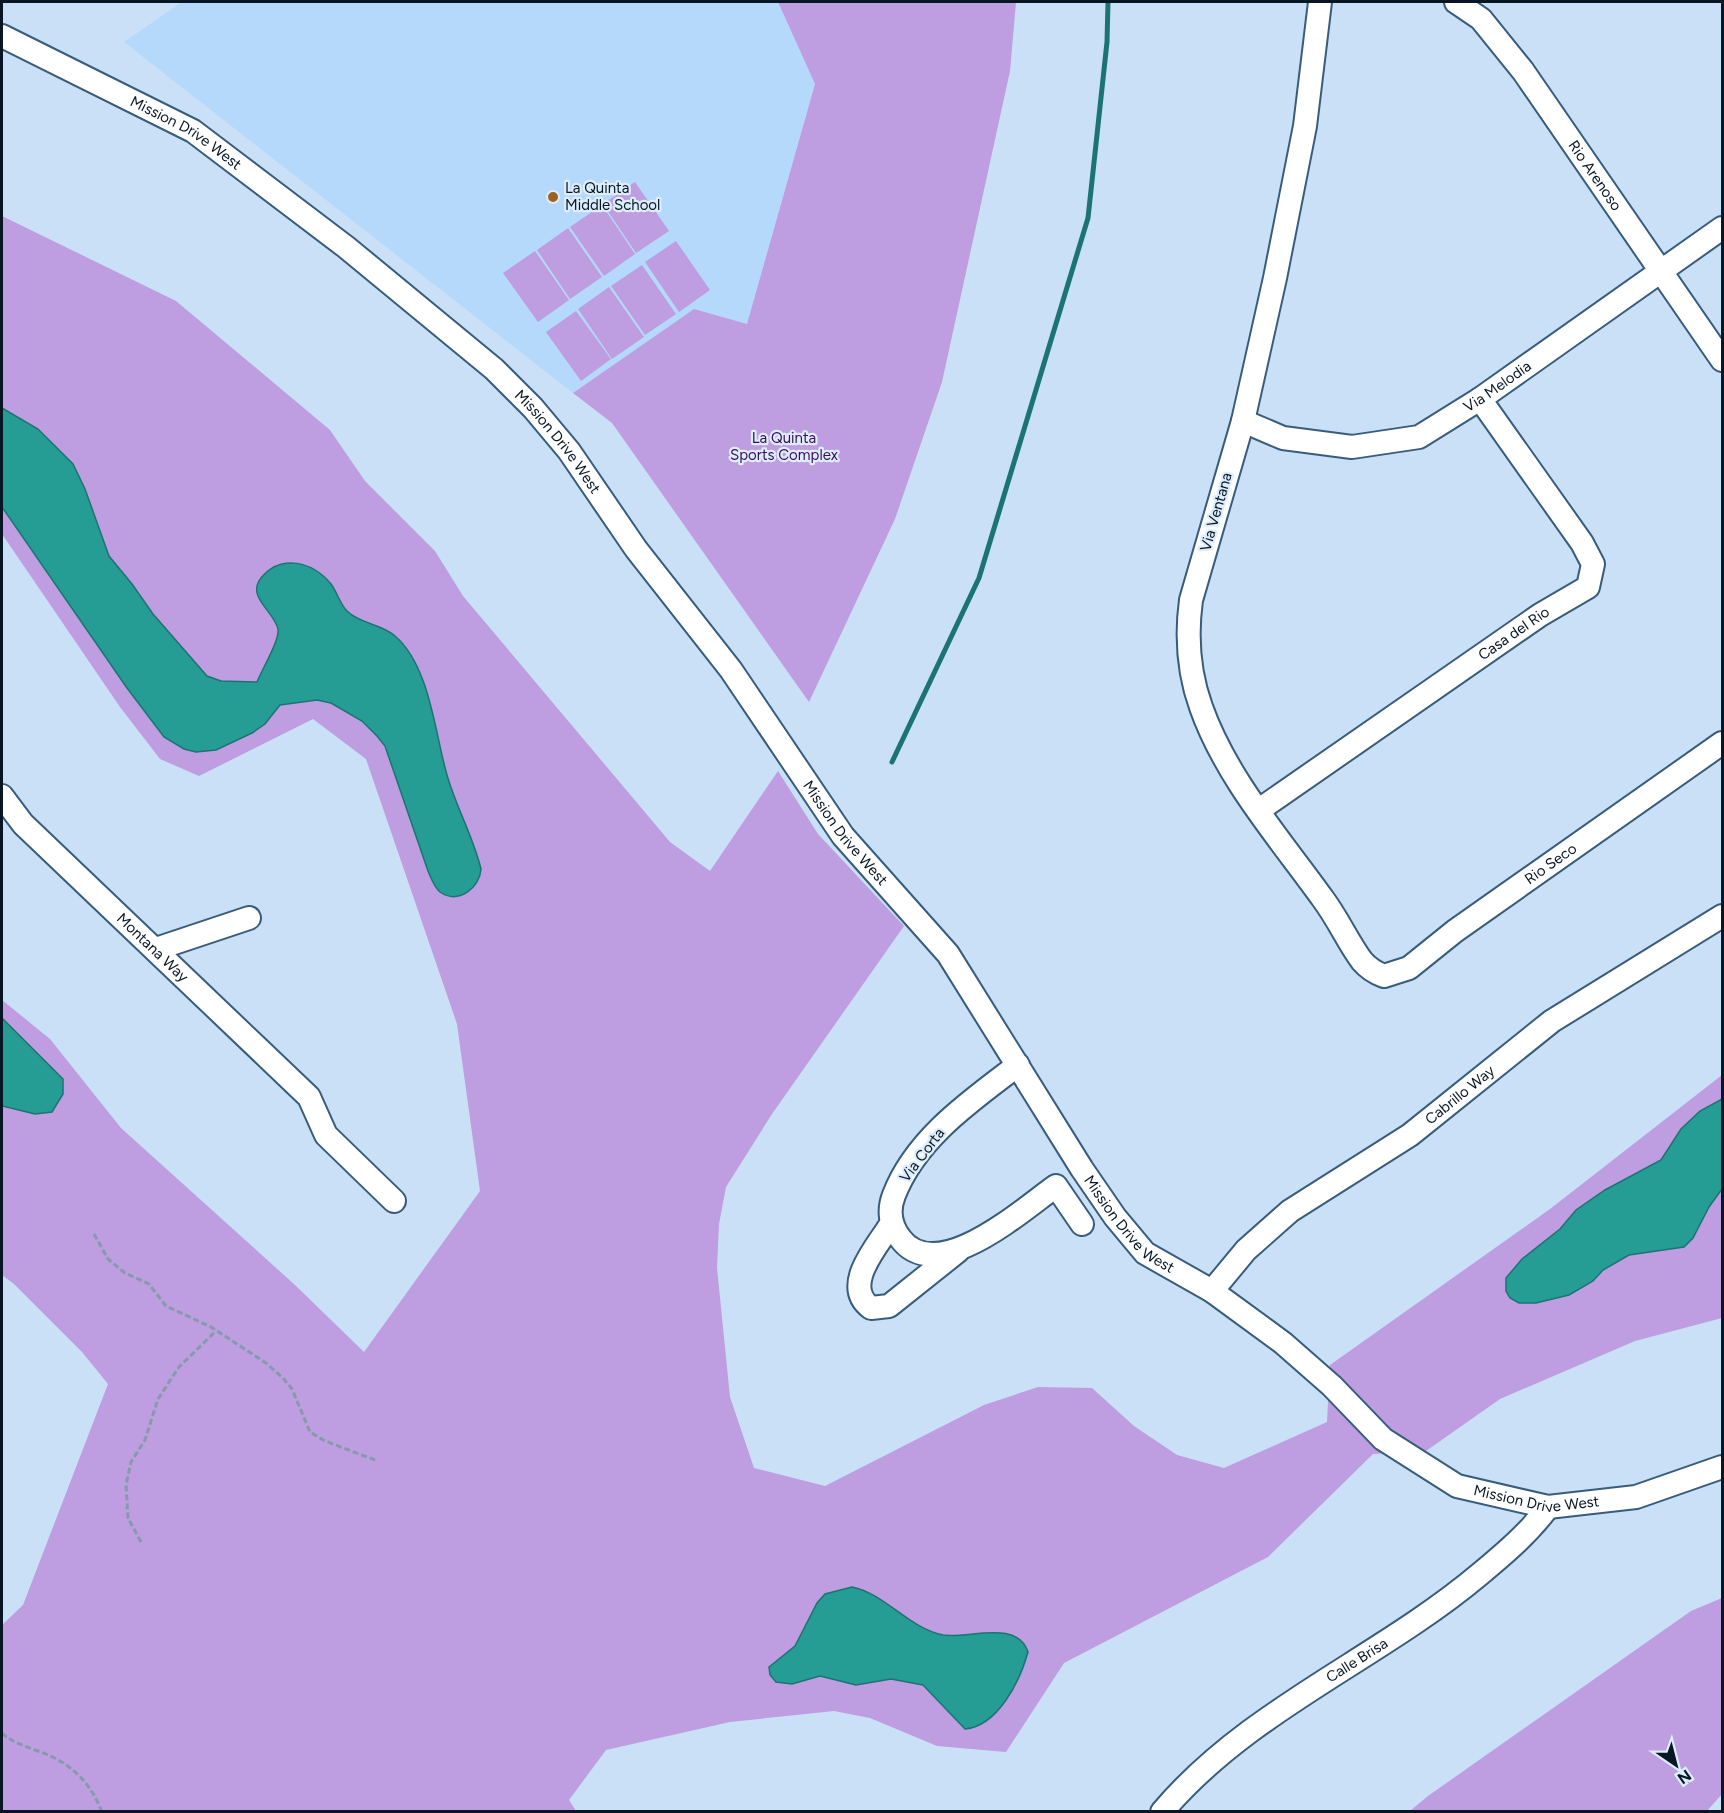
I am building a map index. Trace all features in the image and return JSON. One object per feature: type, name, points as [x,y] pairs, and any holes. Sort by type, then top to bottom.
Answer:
[{"type":"street","name":"Via Ventana","points":[[1320,2],[1305,126],[1243,421],[1191,600],[1187,628],[1188,655],[1194,687],[1211,733],[1259,810],[1344,927],[1363,962],[1377,973]]},
{"type":"street","name":"Rio Arenoso","points":[[1456,2],[1481,19],[1523,71],[1722,360]]},
{"type":"street","name":"Mission Drive West","points":[[2,36],[193,131],[346,247],[494,369],[533,408],[569,451],[636,549],[731,670],[843,836],[948,954],[1082,1168],[1115,1217],[1145,1253],[1212,1291],[1283,1343],[1324,1378],[1383,1439],[1457,1486],[1548,1507],[1636,1497],[1722,1467]]},
{"type":"street","name":"Via Melodia","points":[[1243,421],[1283,438],[1352,447],[1419,437],[1480,399],[1722,228]]},
{"type":"street","name":"Casa del Rio","points":[[1259,810],[1531,622],[1588,586],[1593,564],[1582,543],[1480,399]]},
{"type":"street","name":"Rio Seco","points":[[1377,973],[1384,976],[1409,968],[1455,931],[1722,742]]},
{"type":"street","name":"Montana Way","points":[[2,796],[23,824],[309,1097],[326,1135],[394,1201]]},
{"type":"street","name":"Cabrillo Way","points":[[1212,1291],[1246,1250],[1290,1211],[1410,1135],[1552,1022],[1722,916]]},
{"type":"street","points":[[156,950],[249,918]]},
{"type":"street","name":"Via Corta","points":[[891,1224],[894,1196],[924,1147],[957,1111],[1018,1065]]},
{"type":"street","points":[[964,1246],[889,1306],[871,1308],[859,1295],[857,1285],[863,1270],[891,1224],[904,1243],[923,1254],[939,1255],[985,1237],[1056,1186],[1082,1224]]},
{"type":"street","name":"Calle Brisa","points":[[1162,1812],[1238,1740],[1394,1638],[1459,1592],[1535,1525],[1548,1507]]},
{"type":"path","points":[[94,1234],[102,1252],[116,1268],[149,1284],[173,1311],[202,1322],[266,1363],[283,1378],[292,1389],[310,1432],[325,1441],[375,1460]]},
{"type":"path","points":[[141,1542],[128,1518],[126,1485],[131,1462],[145,1440],[158,1399],[179,1367],[216,1331]]},
{"type":"path","points":[[2,1733],[21,1745],[68,1764],[88,1785],[102,1812]]},
{"type":"shaded area","name":"La Quinta Middle School","points":[[182,2],[778,2],[815,84],[747,324],[694,309],[573,393],[124,42]]},
{"type":"shaded area","points":[[2,408],[38,429],[73,464],[85,489],[109,556],[153,614],[207,676],[221,681],[257,682],[274,647],[278,629],[276,622],[259,598],[257,585],[269,570],[287,563],[306,566],[324,576],[347,611],[358,619],[395,636],[407,649],[416,665],[430,701],[447,775],[481,869],[473,888],[454,896],[440,892],[436,888],[385,746],[362,721],[331,703],[317,700],[280,705],[265,724],[252,733],[216,750],[196,752],[184,749],[164,737],[127,688],[2,507]]},
{"type":"shaded area","points":[[2,1018],[63,1079],[63,1094],[52,1112],[35,1114],[2,1106]]},
{"type":"shaded area","points":[[1722,1099],[1722,1189],[1709,1207],[1693,1238],[1684,1247],[1629,1255],[1603,1270],[1593,1281],[1569,1295],[1536,1303],[1519,1303],[1510,1298],[1506,1291],[1506,1278],[1522,1259],[1560,1229],[1576,1210],[1605,1190],[1661,1160],[1681,1129],[1700,1111]]},
{"type":"shaded area","points":[[852,1587],[876,1596],[919,1626],[943,1635],[1003,1633],[1014,1636],[1022,1642],[1028,1652],[1019,1676],[1006,1700],[988,1720],[965,1729],[923,1685],[891,1679],[856,1685],[820,1676],[792,1684],[776,1682],[770,1675],[769,1667],[795,1646],[817,1603],[825,1594]]},
{"type":"green space","name":"La Quinta Sports Complex","points":[[778,2],[1016,2],[1010,71],[942,382],[895,519],[809,702],[612,423],[573,393],[694,309],[747,324],[815,84]]},
{"type":"green space","points":[[635,182],[669,231],[636,253],[603,204]]},
{"type":"green space","points":[[602,205],[635,254],[604,276],[570,227]]},
{"type":"green space","points":[[2,216],[176,301],[330,430],[365,481],[435,551],[463,596],[670,842],[710,871],[778,771],[818,834],[904,926],[772,1114],[726,1187],[719,1224],[717,1268],[730,1397],[754,1468],[825,1486],[984,1405],[1038,1387],[1092,1388],[1134,1426],[1177,1455],[1224,1468],[1327,1422],[1330,1365],[1550,1209],[1722,1075],[1722,1318],[1635,1341],[1500,1399],[1426,1451],[1373,1454],[1268,1557],[1064,1663],[1006,1752],[937,1746],[870,1718],[834,1711],[730,1722],[606,1750],[569,1800],[576,1811],[2,1811],[2,1625],[23,1605],[108,1384],[82,1352],[14,1284],[2,1275],[2,1000],[50,1039],[121,1128],[295,1285],[364,1352],[480,1191],[457,1024],[366,759],[313,719],[199,776],[160,759],[120,707],[2,534]]},
{"type":"green space","points":[[568,228],[602,277],[570,299],[537,250]]},
{"type":"green space","points":[[676,241],[710,290],[679,312],[645,262]]},
{"type":"green space","points":[[535,251],[569,300],[538,322],[503,273]]},
{"type":"green space","points":[[642,265],[676,314],[645,335],[611,286]]},
{"type":"green space","points":[[609,287],[644,337],[612,359],[578,309]]},
{"type":"green space","points":[[576,311],[611,359],[581,381],[546,332]]},
{"type":"green space","points":[[1722,1598],[1722,1794],[1707,1811],[1410,1811],[1691,1611]]},
{"type":"waterway","points":[[892,762],[979,578],[1088,218],[1107,42],[1108,2]]},
{"type":"place","name":"La Quinta Middle School","points":[[553,197]]}]
